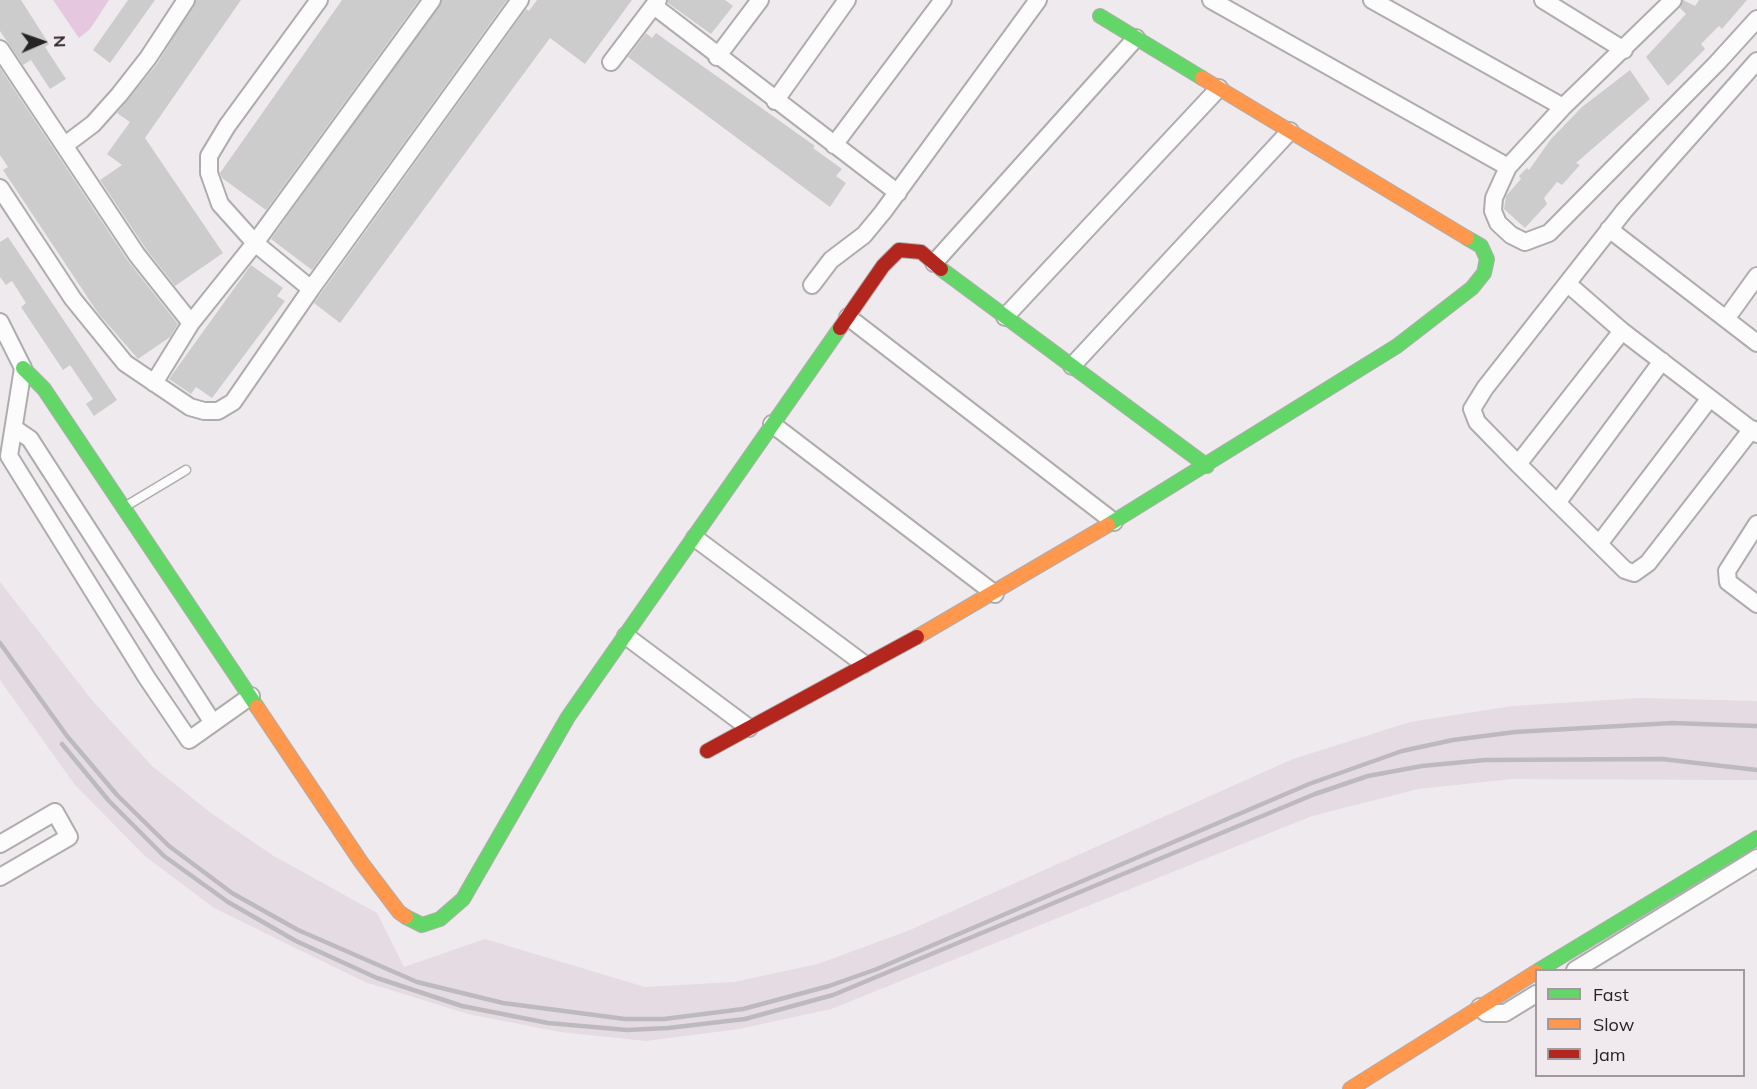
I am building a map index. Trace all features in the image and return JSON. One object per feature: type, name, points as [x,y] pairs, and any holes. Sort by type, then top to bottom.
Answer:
[{"type":"street","points":[[65,145],[93,124],[119,96],[148,58],[186,0]]},
{"type":"street","points":[[311,289],[255,243],[220,204],[209,173],[209,156],[221,133],[319,0]]},
{"type":"street","points":[[154,383],[191,323],[255,243],[432,0]]},
{"type":"street","points":[[0,188],[80,307],[125,363],[190,407],[204,411],[218,411],[226,406],[246,384],[311,289],[519,0]]},
{"type":"street","points":[[717,57],[760,0]]},
{"type":"street","points":[[775,101],[847,0]]},
{"type":"street","points":[[834,145],[942,0]]},
{"type":"street","points":[[812,285],[831,260],[864,235],[898,193],[1038,0]]},
{"type":"street","points":[[1210,0],[1508,167]]},
{"type":"street","points":[[1372,0],[1563,107]]},
{"type":"street","points":[[1544,0],[1624,50]]},
{"type":"street","points":[[1673,0],[1563,107],[1508,167],[1494,198],[1493,211],[1498,223],[1511,235],[1525,242],[1549,233],[1717,63],[1757,19]]},
{"type":"street","points":[[611,62],[656,3],[717,57],[898,193]]},
{"type":"street","points":[[707,751],[864,664],[924,634],[1207,466],[1397,346],[1472,288],[1485,273],[1486,259],[1481,246],[1100,16]]},
{"type":"street","points":[[934,263],[1136,38]]},
{"type":"street","points":[[0,50],[136,255],[191,323]]},
{"type":"street","points":[[1568,284],[1622,331],[1754,431],[1641,570],[1630,573],[1477,422],[1472,409],[1485,388],[1609,229],[1757,61]]},
{"type":"street","points":[[1005,317],[1220,88]]},
{"type":"street","points":[[1072,366],[1290,131]]},
{"type":"street","points":[[1609,229],[1757,343]]},
{"type":"street","points":[[0,322],[23,368],[44,389],[383,892],[408,920],[416,924],[432,923],[463,899],[568,717],[883,266],[899,250],[911,249],[921,252],[1207,466]]},
{"type":"street","points":[[1726,319],[1757,276]]},
{"type":"street","points":[[848,317],[1114,522]]},
{"type":"street","points":[[1518,464],[1622,331]]},
{"type":"street","points":[[1557,503],[1662,361]]},
{"type":"street","points":[[23,368],[9,456],[147,678],[189,740],[251,696]]},
{"type":"street","points":[[1599,544],[1710,398]]},
{"type":"street","points":[[772,424],[994,594]]},
{"type":"street","points":[[14,428],[30,439],[213,723]]},
{"type":"street","points":[[1757,524],[1727,571],[1728,582],[1757,604]]},
{"type":"street","points":[[695,538],[864,664]]},
{"type":"street","points":[[626,636],[749,728]]},
{"type":"street","points":[[0,844],[55,812],[69,837],[0,877]]},
{"type":"street","points":[[1541,969],[1757,838]]},
{"type":"street","points":[[1577,969],[1757,858]]},
{"type":"street","points":[[1350,1089],[1535,973]]},
{"type":"street","points":[[1480,1007],[1486,1013],[1505,1013],[1535,995]]},
{"type":"lane","points":[[123,507],[186,470]]},
{"type":"shaded area","points":[[53,0],[109,0],[90,29],[79,38]]},
{"type":"shaded area","points":[[0,582],[91,699],[152,766],[211,813],[272,855],[377,913],[404,967],[485,939],[645,987],[734,982],[818,964],[910,930],[1293,759],[1410,722],[1512,706],[1641,698],[1757,701],[1757,780],[1512,779],[1418,789],[1312,816],[831,1009],[739,1029],[646,1041],[560,1032],[468,1014],[365,982],[214,908],[146,857],[75,785],[0,680]]},
{"type":"building","points":[[0,0],[21,0],[49,44],[45,47],[66,79],[50,89],[31,60],[23,65],[0,31]]},
{"type":"building","points":[[128,0],[155,0],[110,63],[93,50]]},
{"type":"building","points":[[196,0],[241,0],[145,138],[223,253],[175,286],[146,249],[100,180],[122,165],[107,154],[130,122],[117,113],[157,64]]},
{"type":"building","points":[[342,0],[419,0],[266,210],[222,178],[220,173]]},
{"type":"building","points":[[442,0],[507,0],[312,270],[271,239]]},
{"type":"building","points":[[537,0],[632,0],[585,64],[550,38],[340,323],[314,303],[526,9],[529,11]]},
{"type":"building","points":[[668,0],[725,0],[733,6],[711,34],[668,3]]},
{"type":"building","points":[[1683,0],[1695,6],[1699,0],[1747,0],[1722,29],[1719,26],[1701,44],[1705,49],[1668,86],[1646,57],[1686,14],[1680,8]]},
{"type":"building","points":[[646,33],[652,38],[656,33],[815,146],[813,148],[842,169],[836,176],[846,183],[830,207],[628,57]]},
{"type":"building","points":[[0,68],[128,261],[178,324],[170,337],[138,359],[98,313],[3,170],[8,167],[0,155]]},
{"type":"building","points":[[1630,70],[1650,99],[1576,163],[1580,165],[1562,185],[1557,182],[1544,198],[1547,204],[1525,228],[1504,209],[1506,196],[1521,179],[1519,176],[1527,168],[1529,170],[1551,139],[1582,107]]},
{"type":"building","points":[[8,237],[117,400],[94,416],[86,404],[93,399],[70,365],[63,370],[21,307],[26,303],[12,281],[6,285],[0,277],[0,242]]},
{"type":"building","points":[[251,265],[283,288],[277,296],[285,301],[212,398],[196,387],[191,394],[169,379]]},
{"type":"railway","points":[[0,643],[67,736],[117,795],[169,846],[232,893],[298,930],[417,982],[503,1003],[625,1019],[664,1019],[743,1009],[829,986],[877,969],[1309,784],[1402,751],[1453,740],[1515,732],[1672,723],[1757,726]]},
{"type":"railway","points":[[62,744],[109,801],[164,856],[228,902],[296,941],[377,978],[462,1006],[548,1023],[627,1030],[668,1028],[745,1019],[833,995],[1315,794],[1368,776],[1422,766],[1485,760],[1662,759],[1757,770]]},
{"type":"traffic: fast","points":[[1100,16],[1202,78]]},
{"type":"traffic: fast","points":[[1108,525],[1397,346],[1472,288],[1484,273],[1487,259],[1481,246],[1467,238]]},
{"type":"traffic: fast","points":[[941,269],[1207,466]]},
{"type":"traffic: fast","points":[[406,917],[422,925],[440,919],[463,899],[568,717],[840,328]]},
{"type":"traffic: fast","points":[[23,368],[44,389],[257,707]]},
{"type":"traffic: fast","points":[[1541,969],[1757,838]]},
{"type":"traffic: slow","points":[[1202,78],[1467,238]]},
{"type":"traffic: slow","points":[[917,637],[1108,525]]},
{"type":"traffic: slow","points":[[257,707],[361,862],[399,912],[406,917]]},
{"type":"traffic: slow","points":[[1350,1089],[1535,973]]},
{"type":"traffic: jam","points":[[840,328],[883,266],[899,250],[921,252],[941,269]]},
{"type":"traffic: jam","points":[[707,751],[917,637]]}]
